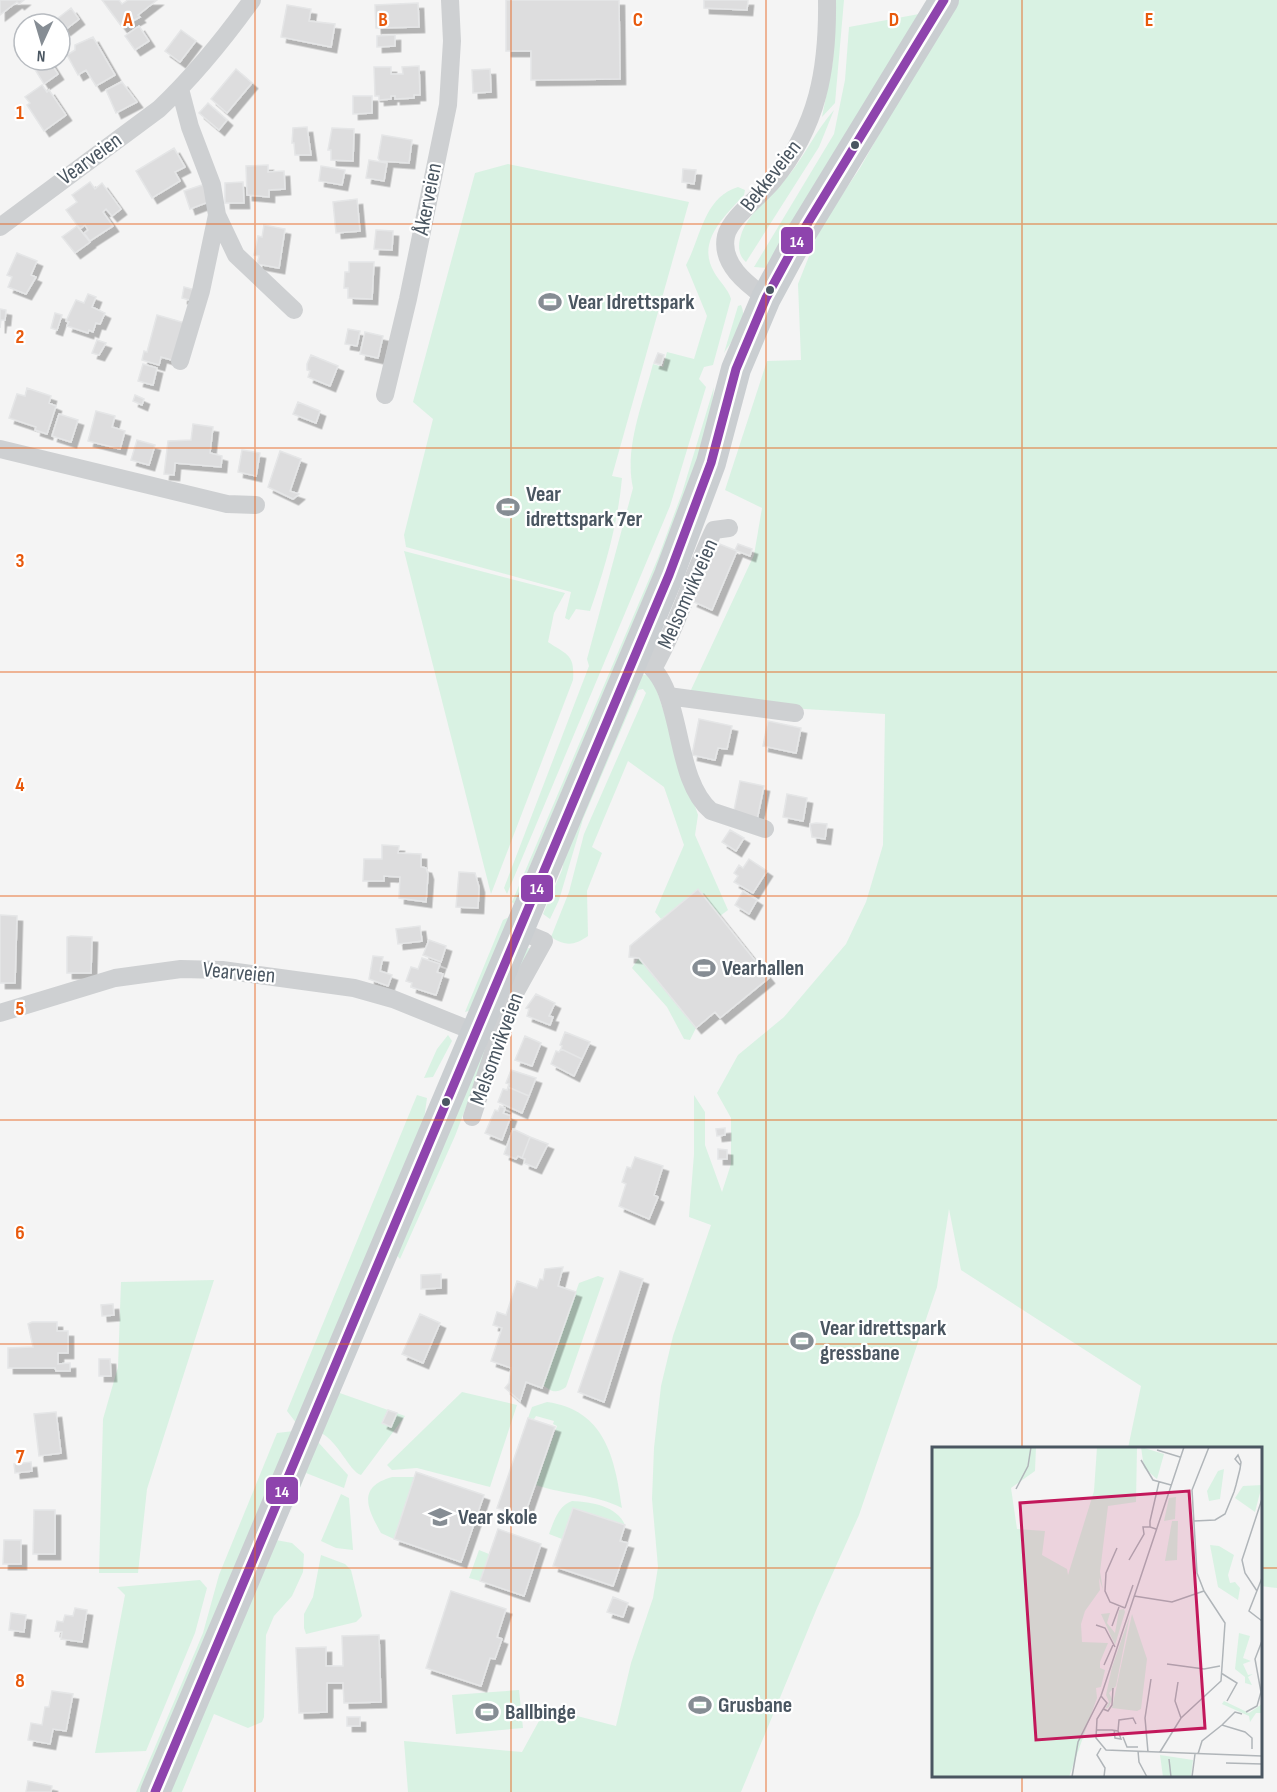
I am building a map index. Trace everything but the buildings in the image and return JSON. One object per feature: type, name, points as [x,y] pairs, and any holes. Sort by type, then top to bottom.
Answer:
[{"type":"main road","name":"Melsomvikveien","points":[[155,1792],[475,1032],[644,663],[695,510],[736,369],[766,298],[798,239],[944,0]]},
{"type":"street","name":"Vearveien","points":[[0,227],[159,109],[180,89],[252,0]]},
{"type":"street","name":"Åkerveien","points":[[385,395],[408,299],[448,105],[452,41],[450,0]]},
{"type":"street","name":"Bekkeveien","points":[[766,298],[736,273],[728,257],[726,238],[733,223],[772,182],[790,159],[809,126],[822,76],[827,0]]},
{"type":"street","points":[[180,89],[190,127],[212,185],[217,215],[236,255],[294,310]]},
{"type":"street","points":[[180,361],[201,291],[217,215]]},
{"type":"street","points":[[0,449],[227,504],[256,505]]},
{"type":"street","name":"Melsomvikveien","points":[[729,528],[714,530],[698,564],[673,634],[644,663],[668,696],[688,772],[704,805],[711,811],[765,829]]},
{"type":"street","points":[[668,696],[795,713]]},
{"type":"street","name":"Melsomvikveien","points":[[472,1117],[509,1004],[544,941],[520,931]]},
{"type":"street","name":"Vearveien","points":[[0,1013],[115,978],[159,971],[222,970],[354,988],[393,999],[475,1032]]},
{"type":"green space","points":[[836,0],[844,0],[835,103],[822,117],[833,60]]},
{"type":"green space","points":[[955,0],[1277,0],[1277,1588],[1262,1586],[1262,1447],[1128,1447],[1141,1386],[961,1270],[949,1209],[937,1287],[859,1515],[817,1608],[741,1792],[408,1792],[404,1741],[522,1752],[546,1708],[616,1726],[631,1663],[653,1598],[658,1567],[652,1499],[654,1448],[661,1386],[673,1336],[711,1225],[689,1217],[694,1154],[694,1095],[705,1112],[705,1145],[722,1192],[731,1164],[731,1118],[717,1093],[738,1055],[784,1017],[846,944],[866,902],[883,845],[885,714],[773,707],[690,692],[754,555],[762,508],[725,490],[767,361],[801,360],[798,284],[821,226],[860,168]]},
{"type":"green space","points":[[919,14],[767,268],[754,267],[834,134],[845,80],[849,27]]},
{"type":"green space","points":[[834,110],[819,147],[746,262],[741,255],[739,244],[746,224],[789,175]]},
{"type":"green space","name":"Vear Idrettspark","points":[[508,164],[689,202],[612,476],[622,478],[606,562],[590,611],[576,609],[569,620],[565,618],[571,592],[406,547],[404,535],[433,419],[413,402],[475,173]]},
{"type":"green space","points":[[738,187],[745,190],[744,195],[721,220],[708,250],[709,261],[714,272],[731,299],[713,365],[704,367],[699,379],[706,387],[670,506],[507,894],[504,888],[589,666],[587,659],[633,488],[631,457],[633,441],[653,364],[663,367],[667,352],[694,359],[707,316],[686,265],[711,209],[718,199]]},
{"type":"green space","points":[[741,305],[742,324],[724,353],[738,306]]},
{"type":"green space","points":[[714,387],[709,435],[701,462],[514,904],[512,902],[658,558],[682,493]]},
{"type":"green space","points":[[404,551],[565,593],[554,613],[548,642],[565,653],[571,660],[573,680],[491,894]]},
{"type":"green space","points":[[638,674],[652,676],[698,815],[695,835],[728,910],[720,916],[698,890],[661,919],[655,912],[684,845],[664,787],[628,761],[592,847],[602,853],[587,891],[588,936],[570,944],[561,942],[551,937],[569,892],[584,834],[646,693],[643,689],[638,690],[583,819],[559,900],[550,919],[543,914],[562,870],[567,843]]},
{"type":"green space","points":[[513,915],[472,1010],[465,1012],[503,920]]},
{"type":"green space","points":[[532,949],[500,1018],[455,1136],[400,1259],[394,1252],[520,951]]},
{"type":"green space","points":[[639,958],[696,1028],[690,1040],[684,1039],[667,1007],[632,968]]},
{"type":"green space","points":[[448,1035],[452,1041],[433,1077],[424,1078],[437,1049]]},
{"type":"green space","points":[[417,1095],[427,1098],[422,1134],[146,1792],[136,1792],[203,1633],[219,1575],[277,1433],[294,1431],[297,1424],[287,1411]]},
{"type":"green space","points":[[598,1276],[604,1278],[566,1387],[559,1391],[552,1391],[543,1385],[579,1283]]},
{"type":"green space","points":[[214,1280],[147,1489],[138,1573],[99,1573],[103,1419],[118,1367],[121,1282]]},
{"type":"green space","points":[[334,1391],[405,1416],[361,1475],[352,1468],[333,1442],[321,1433],[318,1442],[348,1475],[344,1488],[306,1473],[289,1516]]},
{"type":"green space","points":[[462,1392],[517,1405],[490,1487],[417,1468],[392,1470],[387,1465]]},
{"type":"green space","points":[[547,1402],[567,1407],[582,1415],[604,1439],[615,1471],[622,1508],[591,1497],[536,1485],[557,1426],[553,1424],[554,1421],[536,1416],[534,1419],[528,1418],[532,1407]]},
{"type":"green space","points":[[392,1477],[415,1477],[394,1539],[381,1533],[372,1515],[368,1499],[374,1486]]},
{"type":"green space","points":[[341,1494],[349,1498],[353,1550],[336,1548],[321,1541]]},
{"type":"green space","points":[[572,1501],[588,1502],[610,1509],[625,1525],[573,1508],[562,1539],[549,1534],[560,1510]]},
{"type":"green space","points":[[276,1540],[292,1543],[304,1554],[303,1572],[292,1596],[274,1616],[266,1635],[262,1722],[248,1728],[214,1714],[182,1792],[166,1792]]},
{"type":"green space","points":[[479,1550],[489,1554],[480,1581],[469,1578]]},
{"type":"green space","points":[[321,1555],[345,1564],[351,1570],[362,1616],[356,1622],[306,1634],[304,1614],[313,1597]]},
{"type":"green space","points":[[200,1580],[207,1588],[195,1633],[146,1751],[95,1753],[125,1595],[117,1587]]},
{"type":"green space","name":"Ballbinge","points":[[519,1690],[523,1728],[456,1734],[452,1695]]},
{"type":"transit line","name":"14","points":[[155,1792],[669,575],[711,463],[736,369],[766,298],[798,239],[944,0]]},
{"type":"place","name":"Vear Idrettspark","points":[[550,302]]},
{"type":"place","name":"Vear idrettspark 7er","points":[[508,507]]},
{"type":"place","name":"Vearhallen","points":[[704,968]]},
{"type":"place","name":"Vear idrettspark gressbane","points":[[802,1341]]},
{"type":"place","name":"Vear skole","points":[[440,1517]]},
{"type":"place","name":"Grusbane","points":[[700,1705]]},
{"type":"place","name":"Ballbinge","points":[[487,1712]]}]
